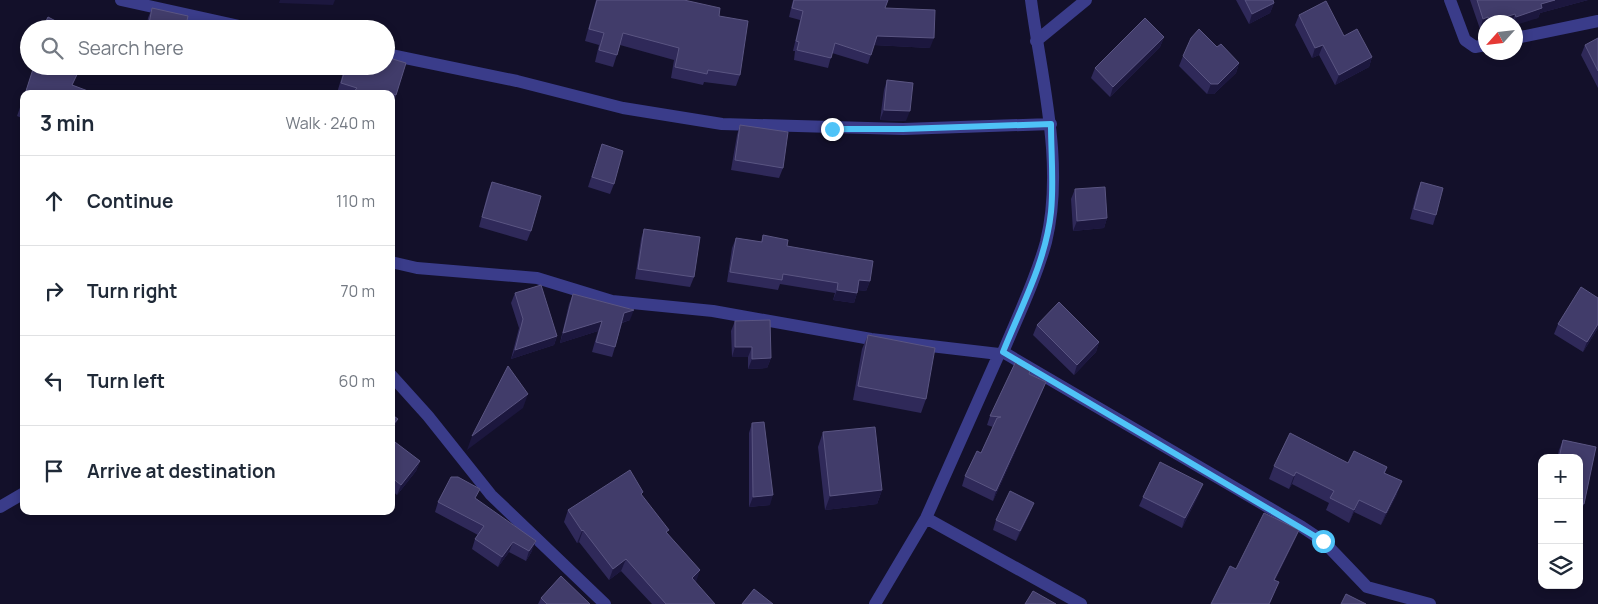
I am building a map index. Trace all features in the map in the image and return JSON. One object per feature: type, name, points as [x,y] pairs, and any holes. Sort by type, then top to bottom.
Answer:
[{"type":"street","points":[[121,0],[213,20]]},
{"type":"street","points":[[875,604],[926,518],[1001,353],[1036,271],[1046,242],[1051,211],[1051,124],[1031,0]]},
{"type":"street","points":[[1036,40],[1086,0]]},
{"type":"street","points":[[1450,0],[1465,40],[1475,47],[1478,46]]},
{"type":"street","points":[[1523,37],[1598,21]]},
{"type":"street","points":[[395,56],[516,81],[623,108],[722,124],[903,129],[1051,124]]},
{"type":"street","points":[[395,263],[417,268],[537,278],[612,300],[713,311],[871,339],[1001,353],[1302,527],[1323,541],[1367,587],[1430,604]]},
{"type":"street","points":[[395,379],[428,416],[491,495],[605,604]]},
{"type":"street","points":[[0,507],[20,495]]},
{"type":"street","points":[[926,518],[1081,604]]},
{"type":"building","points":[[597,0],[684,0],[720,8],[719,16],[748,21],[740,75],[708,70],[707,74],[675,67],[679,48],[623,33],[617,55],[599,50],[604,33],[589,29]]},
{"type":"building","points":[[794,0],[888,0],[885,8],[935,10],[934,38],[877,36],[871,55],[835,43],[831,58],[797,50],[799,42],[796,41],[803,11],[792,8]]},
{"type":"building","points":[[1245,0],[1273,0],[1274,3],[1252,14]]},
{"type":"building","points":[[1477,0],[1555,0],[1541,4],[1542,8],[1522,15],[1482,15]]},
{"type":"building","points":[[1326,1],[1344,36],[1357,29],[1372,57],[1339,75],[1323,45],[1315,48],[1299,15]]},
{"type":"building","points":[[152,8],[188,16],[187,20],[150,20]]},
{"type":"building","points":[[1145,18],[1164,37],[1113,87],[1095,68]]},
{"type":"building","points":[[1199,29],[1217,47],[1221,44],[1239,63],[1218,84],[1211,84],[1183,56],[1191,38]]},
{"type":"building","points":[[1598,38],[1598,71],[1585,45]]},
{"type":"building","points":[[395,60],[406,63],[396,95],[395,90],[355,90],[357,88],[341,83],[343,75],[395,75]]},
{"type":"building","points":[[31,75],[77,75],[72,85],[85,90],[26,90]]},
{"type":"building","points":[[887,80],[913,83],[910,111],[884,110]]},
{"type":"building","points":[[740,125],[788,132],[783,168],[735,160]]},
{"type":"building","points":[[602,144],[623,151],[614,184],[592,177]]},
{"type":"building","points":[[492,182],[541,196],[531,231],[482,217]]},
{"type":"building","points":[[1421,182],[1443,188],[1436,215],[1414,209]]},
{"type":"building","points":[[1105,187],[1107,218],[1077,221],[1075,189]]},
{"type":"building","points":[[644,229],[700,237],[694,277],[638,269]]},
{"type":"building","points":[[763,235],[788,240],[787,246],[873,261],[870,281],[859,280],[857,293],[837,290],[838,283],[783,274],[782,280],[730,272],[736,238],[762,242]]},
{"type":"building","points":[[541,285],[557,336],[515,350],[523,319],[515,293]]},
{"type":"building","points":[[1581,287],[1598,298],[1598,324],[1587,342],[1558,324]]},
{"type":"building","points":[[573,294],[634,310],[624,313],[615,347],[596,342],[602,321],[563,333]]},
{"type":"building","points":[[1059,302],[1099,342],[1077,365],[1037,325]]},
{"type":"building","points":[[770,320],[771,358],[752,359],[752,347],[735,347],[735,321]]},
{"type":"building","points":[[868,335],[935,348],[926,399],[858,386]]},
{"type":"building","points":[[1017,359],[1032,366],[1029,374],[1046,382],[996,491],[965,476],[977,451],[981,453],[997,418],[1001,417],[990,416]]},
{"type":"building","points":[[508,366],[528,394],[472,436]]},
{"type":"building","points":[[764,422],[773,495],[753,497],[752,423]]},
{"type":"building","points":[[875,427],[882,490],[830,496],[823,432]]},
{"type":"building","points":[[1290,433],[1348,463],[1354,451],[1387,467],[1384,473],[1402,481],[1386,513],[1359,500],[1354,510],[1330,498],[1334,491],[1296,472],[1294,476],[1274,466]]},
{"type":"building","points":[[1563,440],[1596,447],[1584,504],[1583,454],[1560,454]]},
{"type":"building","points":[[395,442],[420,461],[401,485],[395,480]]},
{"type":"building","points":[[1160,462],[1203,484],[1185,518],[1143,497]]},
{"type":"building","points":[[630,470],[643,492],[641,494],[669,530],[666,532],[700,570],[692,578],[715,604],[666,604],[626,559],[613,569],[582,531],[568,510]]},
{"type":"building","points":[[451,477],[458,477],[480,489],[475,498],[536,541],[529,551],[513,542],[502,557],[475,539],[484,526],[438,502]]},
{"type":"building","points":[[1010,491],[1034,503],[1020,531],[996,520]]},
{"type":"building","points":[[1264,513],[1299,530],[1274,580],[1279,582],[1269,604],[1211,604],[1230,566],[1236,569]]},
{"type":"building","points":[[561,576],[590,604],[547,604],[541,598]]},
{"type":"building","points":[[754,589],[773,604],[742,604]]},
{"type":"building","points":[[1033,591],[1056,604],[1025,604]]},
{"type":"building","points":[[1346,594],[1366,604],[1341,604]]},
{"type":"route","points":[[832,129],[903,129],[1051,124],[1051,211],[1046,242],[1003,352],[1323,541]]}]
